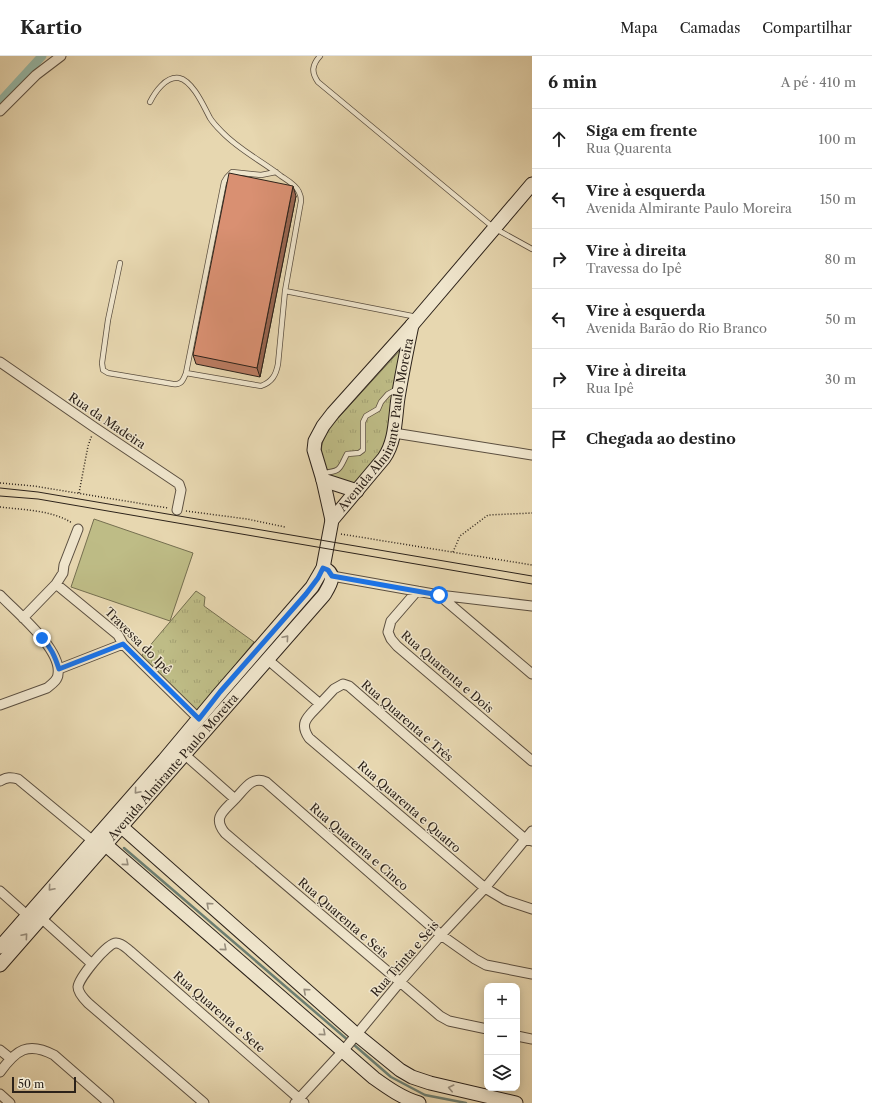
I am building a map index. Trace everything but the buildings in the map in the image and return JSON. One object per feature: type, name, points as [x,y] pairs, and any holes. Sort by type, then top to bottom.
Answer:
[{"type":"main road","name":"Avenida Almirante Paulo Moreira","points":[[0,947],[27,915],[184,754],[324,595],[332,580],[327,572],[331,526],[322,476],[314,450],[315,441],[333,412],[415,321],[532,184]]},
{"type":"main road","name":"Avenida Almirante Paulo Moreira","points":[[331,526],[357,490],[387,453],[394,433],[400,386],[415,321]]},
{"type":"main road","points":[[322,476],[357,490]]},
{"type":"main road","name":"Avenida Almirante Paulo Moreira","points":[[117,823],[199,719],[312,587],[327,572]]},
{"type":"main road","points":[[242,668],[252,676]]},
{"type":"main road","points":[[117,823],[350,1043],[374,1078],[409,1100],[419,1103]]},
{"type":"main road","name":"Avenida Almirante Paulo Moreira","points":[[0,965],[41,918],[98,841]]},
{"type":"main road","points":[[98,841],[350,1043],[387,1061],[412,1077],[430,1083],[516,1103]]},
{"type":"street","points":[[0,111],[36,75],[61,56]]},
{"type":"street","name":"Rua da Madeira","points":[[0,362],[179,484],[181,490],[178,510]]},
{"type":"street","points":[[394,433],[532,455]]},
{"type":"street","points":[[23,618],[56,584],[63,573],[64,565],[78,528]]},
{"type":"street","points":[[327,572],[439,595],[532,606]]},
{"type":"street","name":"Travessa do Ipê","points":[[56,584],[118,635],[123,644],[199,719]]},
{"type":"street","name":"Rua Quarenta e Dois","points":[[417,591],[391,621],[388,632],[391,639],[397,646],[532,761]]},
{"type":"street","points":[[0,595],[48,643],[54,654],[59,669],[58,676],[54,683],[47,688],[0,705]]},
{"type":"street","points":[[439,595],[532,674]]},
{"type":"street","points":[[59,669],[123,644]]},
{"type":"street","points":[[267,659],[320,704]]},
{"type":"street","name":"Rua Quarenta e Três","points":[[320,704],[338,686],[343,684],[349,686],[528,840]]},
{"type":"street","name":"Rua Quarenta e Quatro","points":[[320,704],[307,719],[304,726],[309,738],[485,888],[505,900],[532,909]]},
{"type":"street","points":[[184,754],[235,799]]},
{"type":"street","points":[[0,781],[8,777],[18,779],[98,841]]},
{"type":"street","name":"Rua Quarenta e Cinco","points":[[235,799],[251,782],[256,780],[266,782],[441,935],[486,965],[532,974]]},
{"type":"street","name":"Rua Quarenta e Seis","points":[[235,799],[218,820],[225,833],[431,1009],[444,1018],[458,1024],[484,1029]]},
{"type":"street","name":"Rua Trinta e Seis","points":[[299,1102],[441,935],[528,840],[532,831]]},
{"type":"street","points":[[0,890],[27,915]]},
{"type":"street","points":[[41,918],[92,964],[79,983],[78,989],[88,1003],[204,1103]]},
{"type":"street","name":"Rua Quarenta e Sete","points":[[92,964],[110,945],[116,943],[122,945],[299,1102]]},
{"type":"street","points":[[520,1037],[532,1039]]},
{"type":"street","points":[[0,1072],[10,1058],[21,1050],[40,1049],[54,1055],[109,1103]]},
{"type":"street","points":[[0,1050],[10,1058]]},
{"type":"street","points":[[0,1094],[10,1103]]},
{"type":"lane","points":[[320,56],[314,62],[313,70],[314,76],[318,82],[494,228],[532,249]]},
{"type":"lane","points":[[150,102],[160,87],[169,80],[178,78],[185,81],[191,86],[211,120],[223,133],[291,183],[299,192],[301,201],[285,291],[276,373],[268,383],[261,386],[186,373]]},
{"type":"lane","points":[[120,263],[108,320],[102,363],[103,370],[108,373],[177,384],[183,381],[186,373],[224,182],[232,172],[261,175],[276,172]]},
{"type":"lane","points":[[285,291],[415,321]]},
{"type":"lane","points":[[322,476],[336,471],[341,467],[347,454],[359,453],[364,450],[363,422],[366,416],[378,409],[381,402],[388,394],[400,386]]},
{"type":"path","points":[[79,493],[88,446],[94,427]]},
{"type":"path","points":[[0,483],[34,486],[178,510],[247,519],[285,527]]},
{"type":"path","points":[[0,507],[39,511],[58,516],[71,522],[78,528]]},
{"type":"path","points":[[453,552],[460,536],[488,516],[532,513]]},
{"type":"path","points":[[331,526],[453,552],[532,565]]},
{"type":"green space","points":[[403,347],[391,440],[354,486],[330,477],[322,461],[321,451],[327,432]]},
{"type":"green space","points":[[94,519],[193,553],[170,621],[71,587]]},
{"type":"green space","points":[[196,591],[205,597],[204,606],[254,642],[198,711],[146,663],[142,655]]},
{"type":"waterway","points":[[0,102],[42,56]]},
{"type":"waterway","points":[[124,848],[349,1041]]},
{"type":"waterway","points":[[353,1044],[391,1077],[425,1095],[466,1103]]},
{"type":"tram line","points":[[0,488],[38,492],[532,576]]},
{"type":"tram line","points":[[0,496],[38,499],[532,584]]},
{"type":"route","points":[[42,638],[48,643],[54,654],[59,669],[123,644],[199,719],[220,692],[312,587],[323,568],[328,570],[332,576],[439,595]]}]
